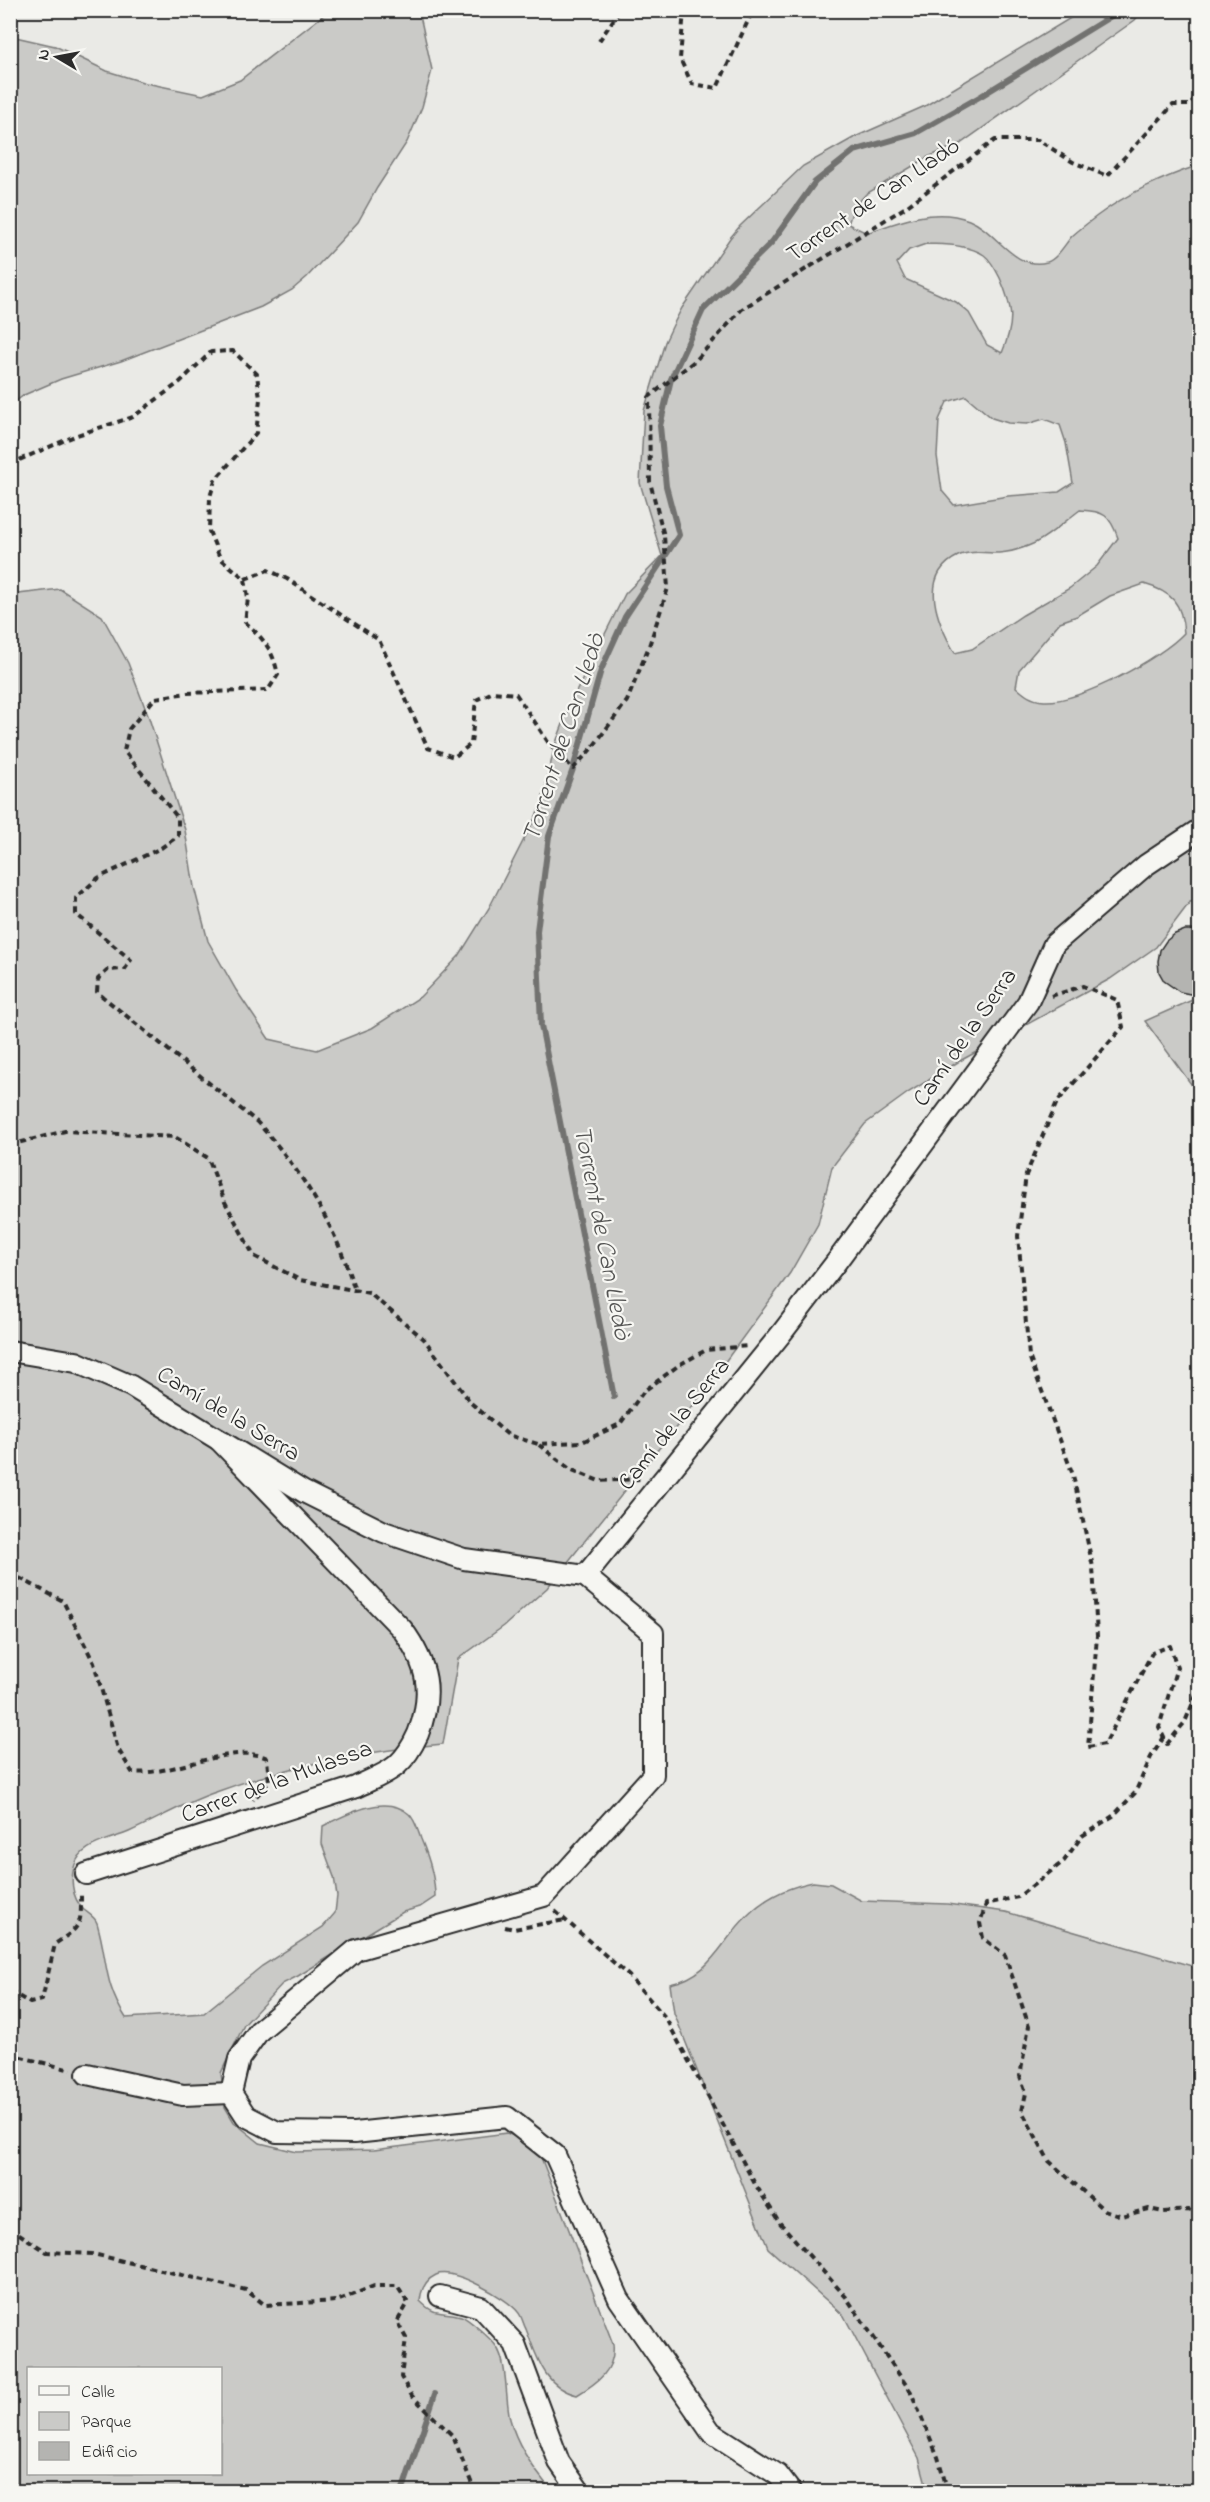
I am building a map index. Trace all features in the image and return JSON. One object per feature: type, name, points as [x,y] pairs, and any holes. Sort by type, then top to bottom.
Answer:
[{"type":"street","name":"Camí de la Serra","points":[[10,1351],[76,1362],[131,1386],[304,1492],[384,1532],[464,1559],[585,1576],[781,1334],[1028,1002],[1054,944],[1146,865],[1200,829]]},
{"type":"street","name":"Carrer de la Mulassa","points":[[86,1874],[356,1787],[385,1774],[399,1764],[416,1739],[428,1706],[428,1690],[420,1656],[402,1629],[219,1440]]},
{"type":"street","points":[[585,1576],[653,1633],[653,1775],[544,1896],[356,1950],[259,2031],[239,2059],[231,2093],[246,2116],[277,2132],[354,2133],[507,2117],[555,2156],[619,2299],[711,2432],[778,2475],[791,2492]]},
{"type":"street","points":[[87,2074],[183,2095],[231,2093]]},
{"type":"street","points":[[440,2296],[481,2307],[515,2344],[559,2462],[580,2492]]},
{"type":"path","points":[[599,41],[620,10]]},
{"type":"path","points":[[684,10],[680,59],[692,84],[717,88],[753,10]]},
{"type":"path","name":"Torrent de Can Lladó","points":[[245,579],[268,570],[287,579],[379,640],[428,748],[454,757],[471,744],[476,700],[493,692],[516,694],[548,742],[573,769],[592,748],[627,701],[649,646],[668,588],[664,536],[650,482],[649,397],[697,359],[742,309],[906,207],[995,140],[1038,140],[1073,162],[1107,176],[1173,105],[1189,105],[1200,93]]},
{"type":"path","points":[[10,464],[77,435],[133,417],[180,382],[211,352],[233,351],[257,374],[260,399],[256,433],[215,480],[210,497],[209,531],[220,558],[245,579],[248,598],[245,622],[259,634],[274,654],[278,675],[268,690],[187,693],[154,698],[129,729],[124,751],[178,818],[178,836],[161,848],[98,878],[76,898],[76,914],[131,960],[125,969],[108,970],[98,979],[97,992],[257,1122],[278,1144],[319,1201],[348,1266],[355,1291]]},
{"type":"path","points":[[1028,1002],[1083,986],[1117,1000],[1123,1027],[1057,1102],[1026,1175],[1018,1236],[1029,1356],[1073,1474],[1093,1568],[1097,1636],[1088,1748],[1105,1744],[1152,1653],[1170,1646],[1177,1667],[1159,1727],[1167,1744],[1185,1722],[1200,1686]]},
{"type":"path","points":[[10,1145],[64,1131],[175,1137],[208,1158],[225,1202],[254,1256],[300,1280],[369,1293],[424,1339],[471,1403],[508,1435],[538,1444],[582,1442],[620,1424],[644,1391],[679,1365],[706,1350],[755,1345],[781,1334]]},
{"type":"path","points":[[538,1444],[570,1468],[599,1481],[666,1477]]},
{"type":"path","points":[[10,1573],[63,1601],[94,1663],[118,1749],[132,1772],[147,1774],[199,1762],[256,1753],[267,1758],[269,1782],[249,1804]]},
{"type":"path","points":[[1164,1737],[1151,1757],[1135,1793],[1113,1816],[1082,1836],[1064,1861],[1018,1898],[986,1904],[980,1923],[983,1938],[1005,1955],[1029,2026],[1020,2076],[1026,2093],[1022,2111],[1049,2160],[1104,2210],[1122,2216],[1149,2209],[1162,2212],[1189,2211],[1200,2216]]},
{"type":"path","points":[[10,1991],[30,2003],[42,2000],[55,1944],[77,1929],[81,1916],[81,1886],[86,1874]]},
{"type":"path","points":[[493,1911],[504,1927],[514,1929],[566,1920],[629,1976],[665,2017],[755,2184],[780,2223],[846,2297],[911,2392],[938,2457],[948,2492]]},
{"type":"path","points":[[10,2054],[87,2074]]},
{"type":"path","points":[[10,2229],[47,2252],[93,2254],[246,2290],[265,2305],[337,2301],[374,2286],[397,2286],[408,2303],[397,2322],[406,2338],[401,2377],[412,2396],[453,2436],[475,2492]]},
{"type":"green space","points":[[330,10],[419,11],[432,70],[422,107],[407,142],[358,222],[307,277],[292,290],[261,307],[121,361],[61,379],[24,395],[11,405],[11,36],[55,46],[107,71],[146,83],[203,95],[240,80]]},
{"type":"green space","points":[[1082,11],[1142,11],[1135,20],[960,144],[928,157],[866,194],[854,207],[848,224],[867,233],[917,217],[956,216],[979,225],[1024,261],[1047,262],[1057,255],[1072,236],[1109,207],[1146,186],[1199,165],[1199,901],[1190,902],[1156,947],[1110,979],[958,1062],[909,1092],[865,1124],[832,1167],[818,1224],[790,1273],[689,1411],[547,1588],[504,1626],[458,1659],[443,1744],[328,1760],[244,1782],[205,1796],[129,1832],[100,1842],[81,1854],[74,1866],[72,1879],[76,1899],[97,1923],[113,1994],[126,2018],[204,2013],[262,1966],[323,1927],[335,1913],[337,1896],[334,1877],[322,1844],[323,1826],[354,1811],[378,1805],[399,1808],[411,1816],[429,1860],[435,1897],[420,1907],[403,1912],[282,1984],[244,2025],[221,2073],[225,2107],[234,2122],[260,2143],[297,2152],[374,2150],[507,2133],[537,2147],[613,2344],[611,2361],[604,2375],[577,2395],[557,2385],[543,2370],[518,2312],[492,2292],[467,2280],[454,2275],[436,2275],[424,2285],[420,2301],[435,2312],[461,2316],[496,2346],[503,2362],[508,2411],[513,2429],[527,2457],[552,2491],[11,2491],[10,595],[60,589],[102,616],[128,663],[149,718],[185,830],[194,887],[208,941],[236,990],[269,1039],[317,1050],[372,1028],[420,997],[459,956],[489,908],[541,806],[555,745],[573,698],[625,594],[662,556],[640,483],[644,411],[665,342],[682,308],[740,226],[803,166],[855,137],[925,106]],"holes":[[[926,244],[971,249],[978,251],[989,260],[1000,278],[1010,307],[1011,324],[1002,353],[987,345],[969,313],[956,302],[905,279],[897,263],[909,250]],[[966,396],[992,418],[1008,423],[1027,424],[1044,419],[1060,425],[1066,443],[1073,483],[1059,492],[1008,496],[954,505],[942,491],[937,456],[939,420],[947,402]],[[1080,510],[1105,516],[1112,524],[1118,538],[1097,566],[1070,588],[1023,615],[972,649],[955,653],[943,628],[935,601],[938,576],[945,565],[962,554],[999,553],[1031,545],[1047,536]],[[1144,584],[1154,587],[1168,595],[1178,606],[1184,633],[1139,666],[1077,695],[1044,701],[1025,695],[1016,687],[1019,670],[1060,622],[1077,616],[1110,596]]]},
{"type":"green space","points":[[1199,997],[1199,1095],[1145,1021]]},
{"type":"green space","points":[[813,1882],[831,1884],[862,1901],[947,1904],[1006,1912],[1199,1968],[1199,2491],[928,2491],[919,2458],[844,2316],[768,2248],[674,2013],[670,1984],[696,1974],[714,1957],[738,1925],[762,1903],[786,1890]]},
{"type":"building","points":[[1185,930],[1200,930],[1200,992],[1190,994],[1180,992],[1164,981],[1159,972],[1158,961],[1160,950],[1166,941]]},
{"type":"waterway","name":"Torrent de Can Lledò","points":[[614,1397],[541,1025],[537,931],[549,836],[573,769],[601,670],[625,617],[679,535],[666,486],[660,426],[671,379],[703,310],[772,242],[815,182],[854,151],[916,133],[1121,10]]},
{"type":"waterway","points":[[402,2492],[435,2394]]}]
